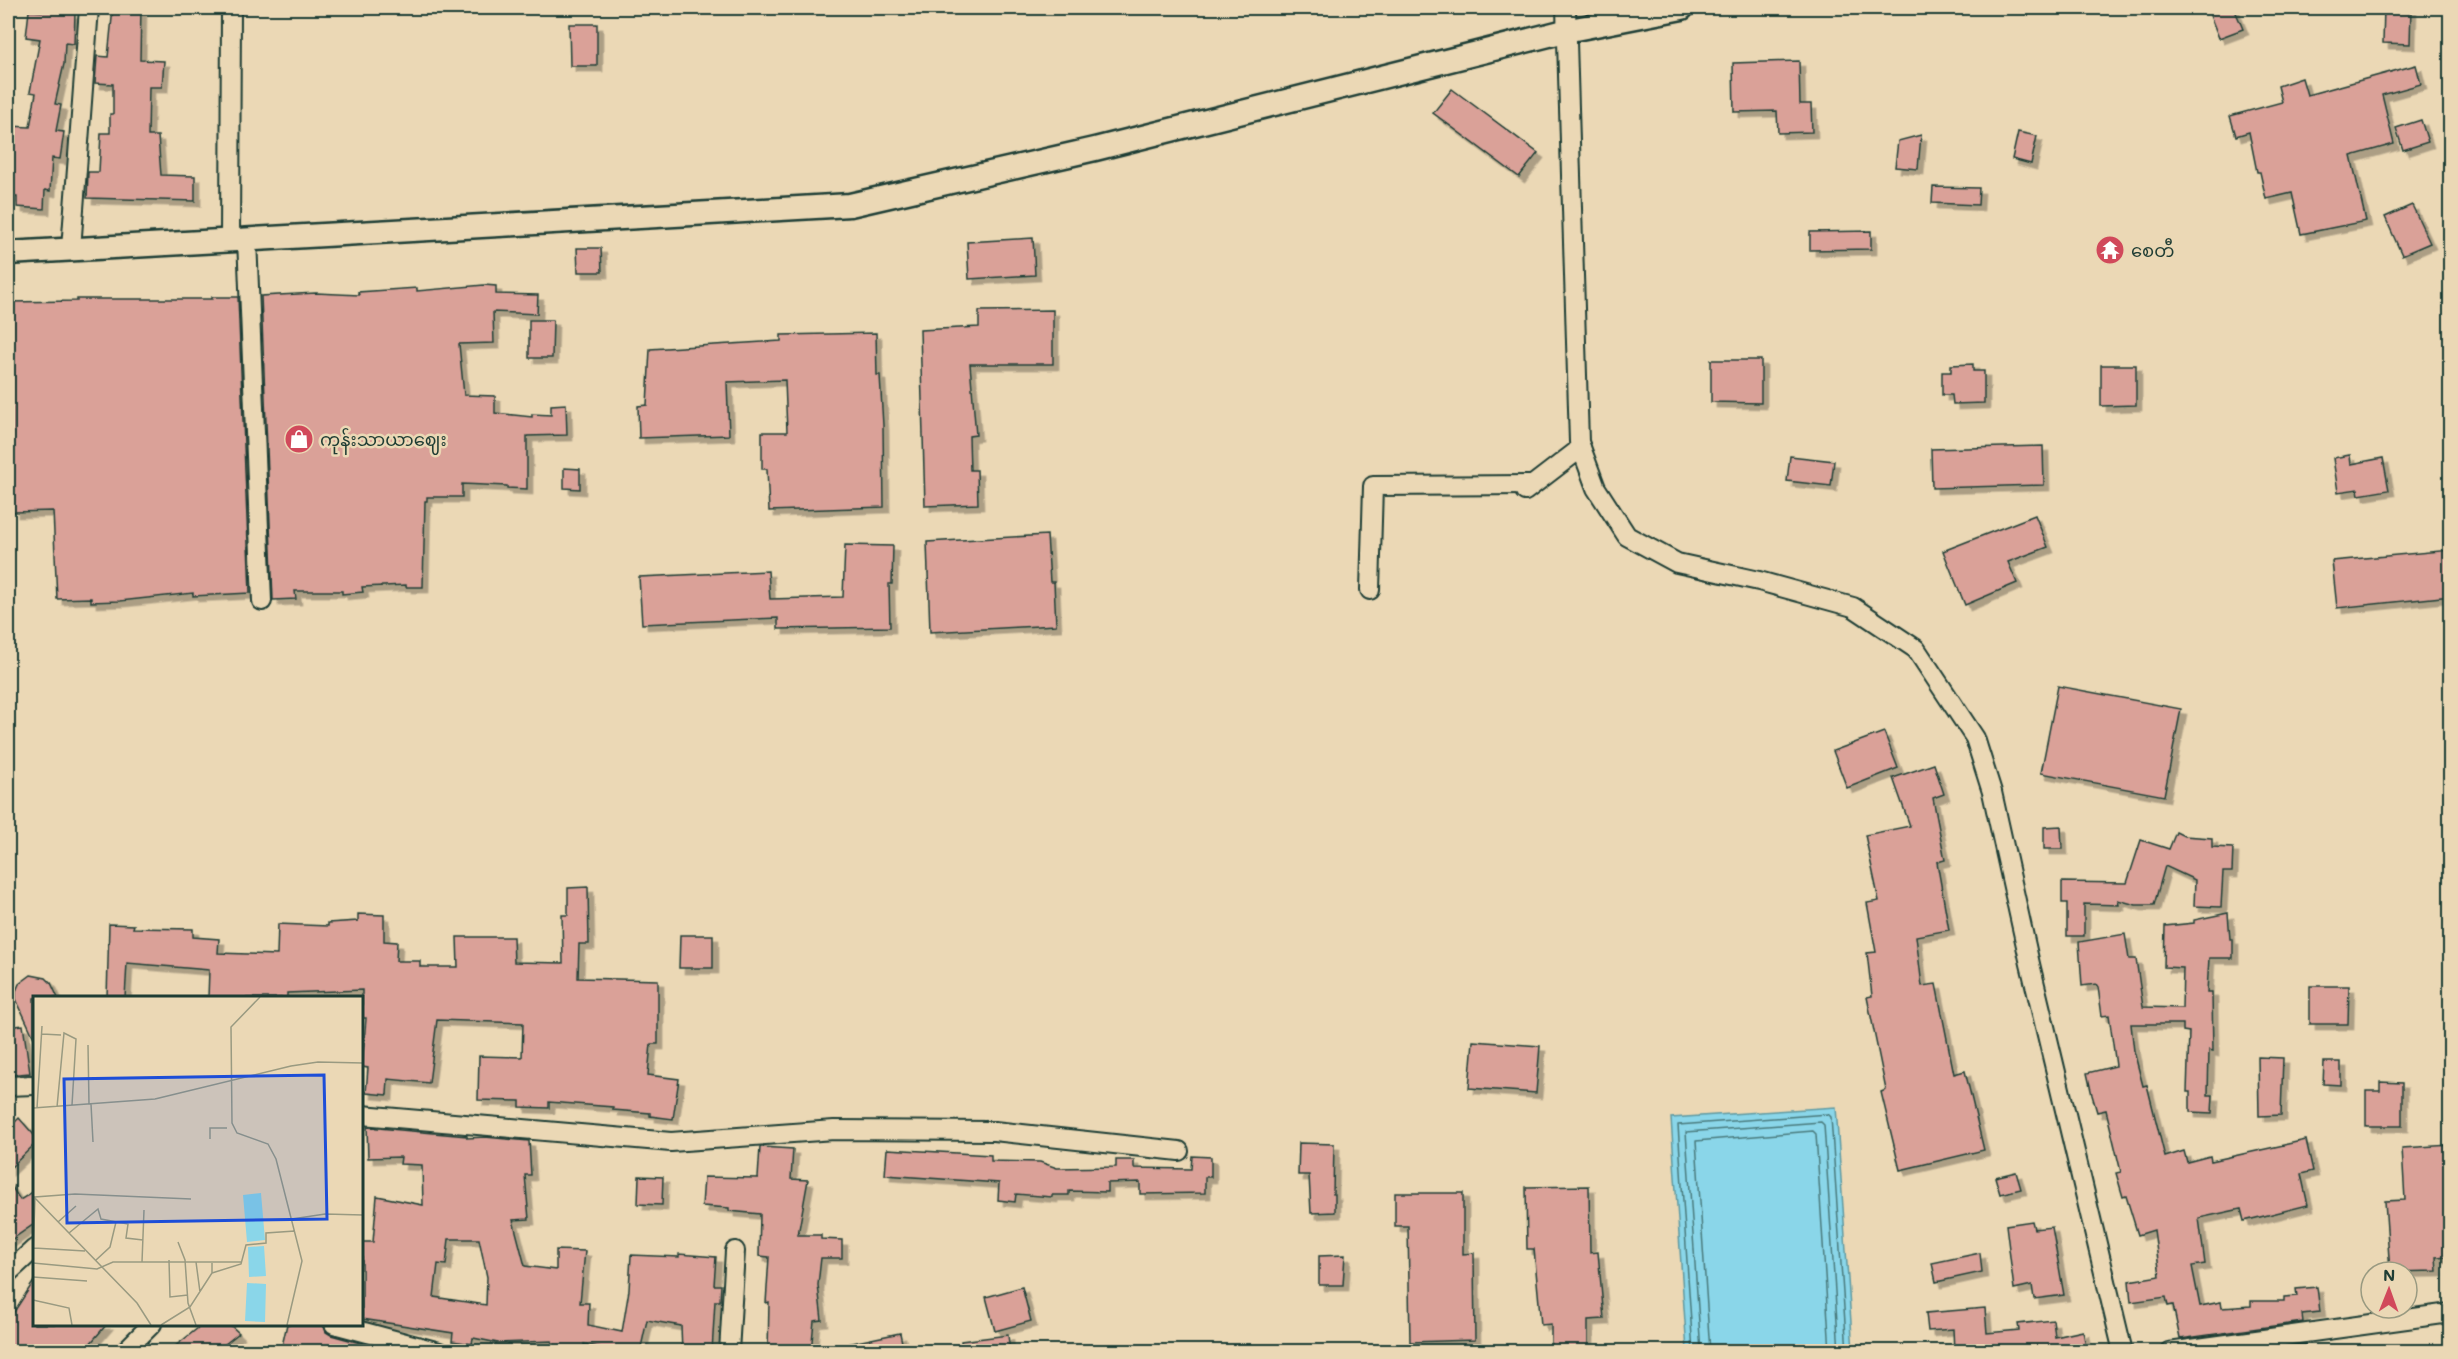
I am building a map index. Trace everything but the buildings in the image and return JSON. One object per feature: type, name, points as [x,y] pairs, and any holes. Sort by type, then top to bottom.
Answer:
[{"type":"street","points":[[71,249],[89,8]]},
{"type":"street","points":[[231,8],[238,239],[262,601]]},
{"type":"street","points":[[1566,8],[1579,442],[1596,488],[1627,536],[1677,563],[1759,581],[1853,608],[1916,649],[1975,738],[1992,792],[2030,964],[2123,1352]]},
{"type":"street","points":[[8,253],[850,205],[1095,150],[1566,31],[1682,8]]},
{"type":"street","points":[[1370,590],[1373,486],[1528,488],[1581,448]]},
{"type":"street","points":[[8,1086],[33,1085]]},
{"type":"street","points":[[363,1115],[671,1142],[834,1130],[994,1131],[1179,1151]]},
{"type":"street","points":[[8,1273],[33,1250]]},
{"type":"street","points":[[729,1352],[735,1251]]},
{"type":"street","points":[[2169,1352],[2451,1313]]},
{"type":"street","points":[[124,1352],[150,1326]]},
{"type":"street","points":[[342,1326],[439,1352]]},
{"type":"water","points":[[1836,1107],[1853,1351],[1687,1351],[1671,1118]]},
{"type":"place","name":"စေတီ","points":[[2110,250]]},
{"type":"place","name":"ကုန်းသာယာဈေး","points":[[299,439]]}]
